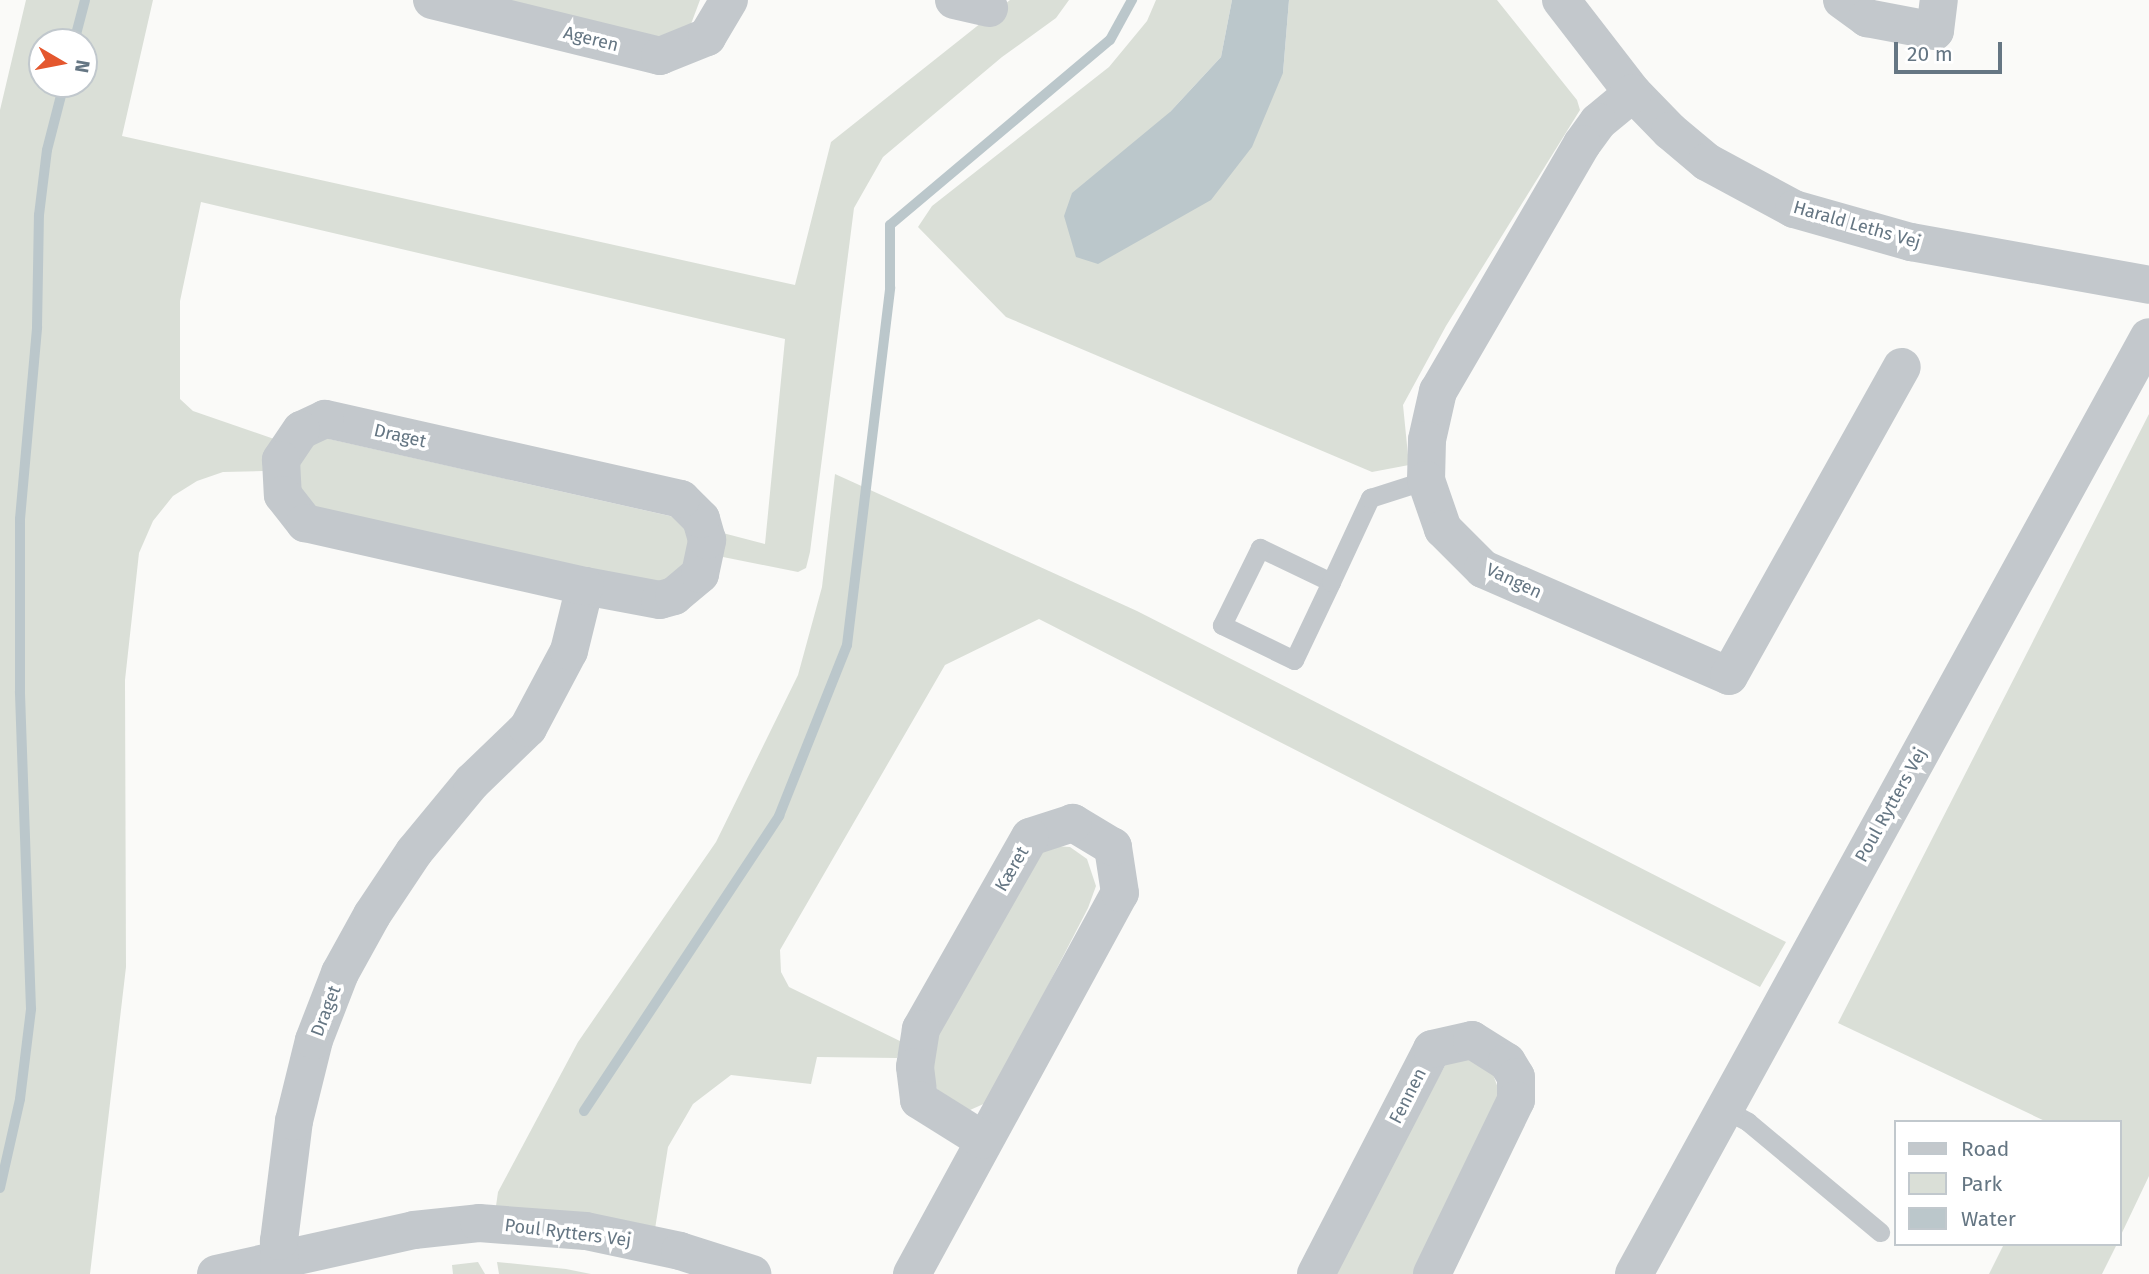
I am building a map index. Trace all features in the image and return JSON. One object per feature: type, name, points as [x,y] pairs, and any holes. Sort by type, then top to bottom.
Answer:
[{"type":"street","name":"Ageren","points":[[432,0],[660,56],[707,37],[729,0]]},
{"type":"street","name":"Harald Leths Vej","points":[[1561,0],[1633,93],[1707,162],[1794,209],[1911,242],[2149,285]]},
{"type":"street","points":[[1842,0],[1867,18],[1935,31],[1939,0]]},
{"type":"street","name":"Vangen","points":[[1633,93],[1598,121],[1582,144],[1438,391],[1427,440],[1426,480],[1443,529],[1483,569],[1729,676],[1902,367]]},
{"type":"street","name":"Poul Rytters Vej","points":[[1634,1274],[2149,337]]},
{"type":"street","name":"Draget","points":[[325,419],[681,499],[701,519],[708,540],[706,558],[700,574],[674,596],[660,600],[585,586],[305,523],[283,495],[281,460],[301,430],[325,419]]},
{"type":"street","name":"Draget","points":[[279,1267],[294,1121],[314,1040],[340,973],[414,852],[472,782],[528,728],[569,651],[585,586]]},
{"type":"street","name":"Kæret","points":[[912,1274],[1120,893],[1113,847],[1073,823],[1030,837],[921,1029],[915,1067],[919,1100],[983,1140]]},
{"type":"street","name":"Fennen","points":[[1316,1274],[1432,1049],[1472,1041],[1507,1062],[1516,1077],[1516,1100],[1432,1274]]},
{"type":"street","name":"Poul Rytters Vej","points":[[216,1274],[279,1267],[414,1230],[490,1224],[598,1234],[680,1251],[752,1274]]},
{"type":"lane","points":[[1331,582],[1259,548],[1222,625],[1294,660],[1331,582],[1370,498],[1426,480]]},
{"type":"lane","points":[[1724,1109],[1748,1122],[1880,1232]]},
{"type":"green space","points":[[26,0],[153,0],[122,136],[795,285],[831,142],[1010,0],[1069,0],[1056,18],[1002,57],[883,157],[854,208],[810,552],[806,568],[798,572],[718,556],[719,532],[765,544],[785,339],[201,202],[180,301],[180,399],[193,411],[277,440],[263,471],[223,472],[197,481],[173,496],[153,521],[139,553],[125,680],[126,967],[90,1274],[0,1274],[0,110]]},
{"type":"green space","points":[[454,0],[700,0],[688,32],[675,42]]},
{"type":"green space","points":[[1156,0],[1232,0],[1221,57],[1170,112],[1283,73],[1289,0],[1497,0],[1577,100],[1580,110],[1446,326],[1403,405],[1409,465],[1372,472],[1006,317],[918,227],[932,206],[1109,67],[1147,21]]},
{"type":"green space","points":[[2149,414],[2149,1176],[2121,1235],[2121,1120],[2043,1120],[1838,1023]]},
{"type":"green space","points":[[316,436],[683,519],[694,548],[667,590],[304,506],[294,473]]},
{"type":"green space","points":[[835,474],[1137,611],[1786,942],[1760,987],[1039,619],[945,665],[780,950],[781,972],[789,987],[902,1042],[897,1058],[817,1057],[811,1084],[731,1075],[693,1104],[668,1147],[655,1229],[495,1213],[498,1192],[578,1042],[716,842],[798,675],[822,587]]},
{"type":"green space","points":[[1054,846],[1070,847],[1087,859],[1096,886],[1088,908],[988,1102],[970,1110],[941,1100],[925,1055],[1027,860]]},
{"type":"green space","points":[[1464,1057],[1492,1072],[1501,1096],[1415,1274],[1330,1274],[1448,1060]]},
{"type":"green space","points":[[2003,1246],[2116,1246],[2102,1274],[1989,1274]]},
{"type":"green space","points":[[478,1262],[485,1274],[453,1274],[452,1265]]},
{"type":"green space","points":[[497,1262],[566,1269],[591,1274],[499,1274]]},
{"type":"water","points":[[1232,0],[1289,0],[1283,73],[1252,147],[1211,200],[1098,264],[1076,257],[1064,216],[1072,193],[1170,112],[1221,57]]},
{"type":"waterway","points":[[78,28],[85,0]]},
{"type":"waterway","points":[[584,1111],[779,816],[847,645],[890,288],[890,225],[1110,40],[1132,0]]},
{"type":"waterway","points":[[0,1188],[20,1099],[31,1009],[20,691],[20,519],[37,327],[39,215],[47,150],[60,98]]}]
